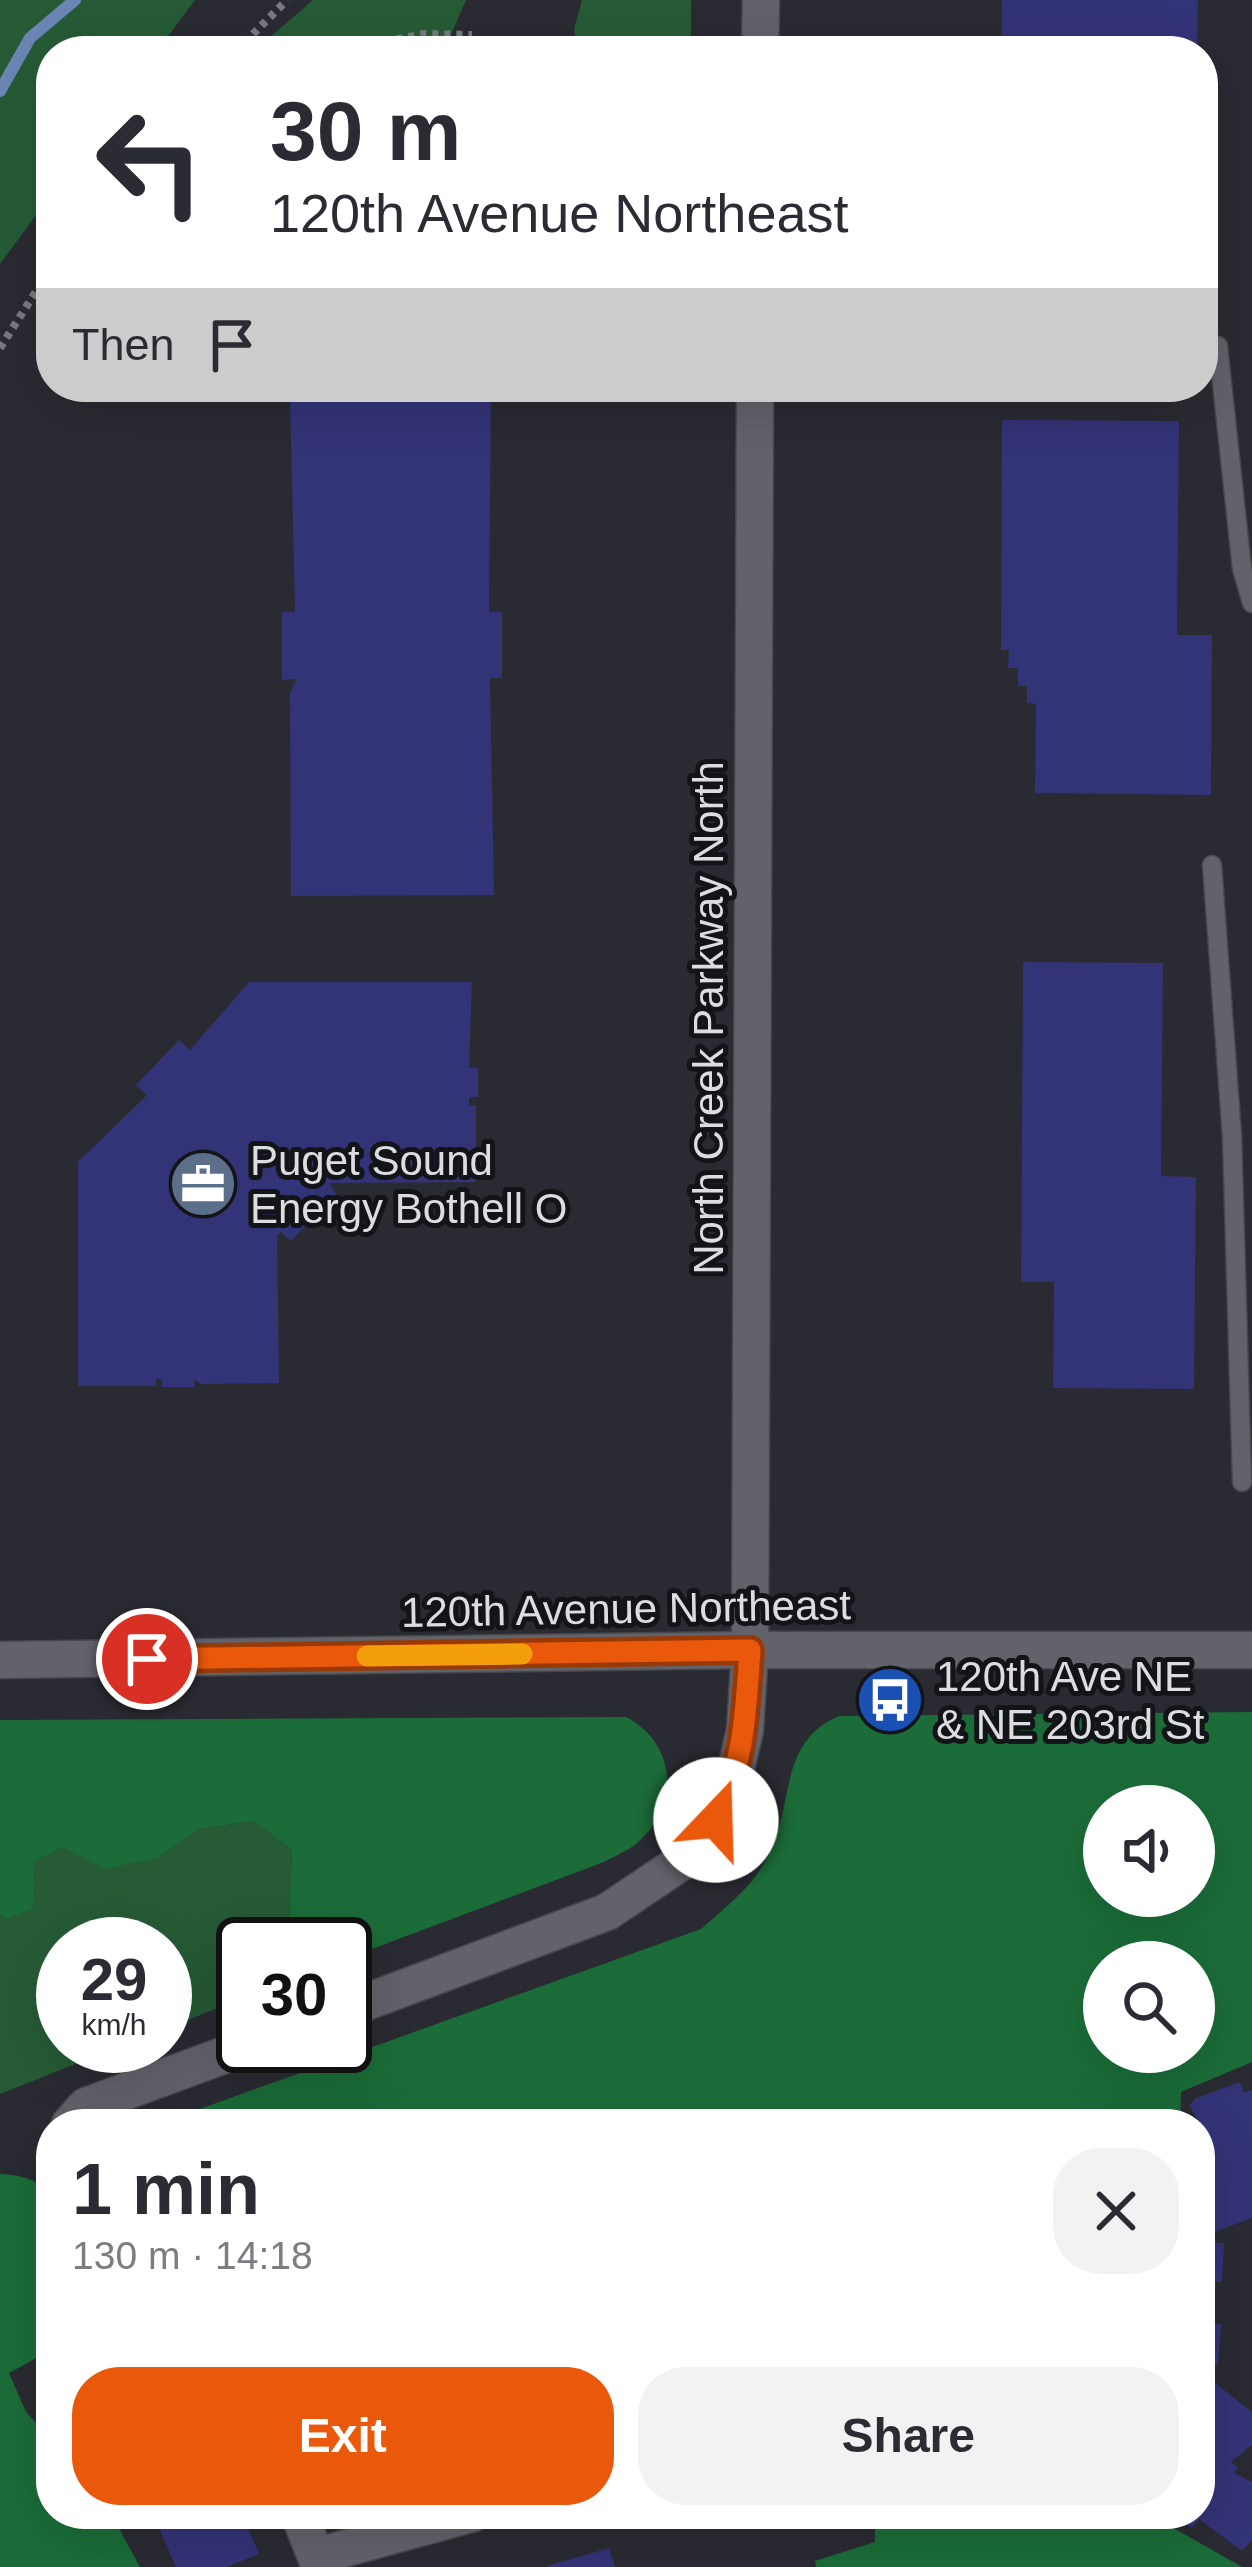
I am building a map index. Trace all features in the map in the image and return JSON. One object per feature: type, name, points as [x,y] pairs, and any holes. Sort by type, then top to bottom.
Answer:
[{"type":"street","points":[[760,36],[761,0]]},
{"type":"street","name":"North Creek Parkway North","points":[[372,2000],[607,1912],[701,1849],[731,1791],[745,1730],[750,1650],[755,402]]},
{"type":"street","name":"120th Avenue Northeast","points":[[0,1660],[750,1650],[1252,1650]]},
{"type":"street","points":[[83,2109],[216,2058]]},
{"type":"street","points":[[305,2529],[319,2562],[424,2529]]},
{"type":"lane","points":[[1218,346],[1242,569],[1252,603]]},
{"type":"lane","points":[[1213,865],[1232,1136],[1242,1482]]},
{"type":"path","points":[[251,36],[287,0]]},
{"type":"path","points":[[414,36],[472,35]]},
{"type":"path","points":[[0,348],[36,292]]},
{"type":"green space","points":[[0,0],[195,0],[168,36],[36,36],[36,215],[0,264]]},
{"type":"green space","points":[[313,0],[466,0],[450,36],[271,36]]},
{"type":"green space","points":[[582,0],[691,0],[691,36],[575,36]]},
{"type":"green space","points":[[1252,1712],[1252,2062],[1181,2092],[1180,2109],[200,2109],[300,2073],[372,2073],[372,2047],[701,1929],[737,1897],[766,1860],[805,1742],[839,1716]]},
{"type":"green space","points":[[626,1717],[655,1743],[667,1776],[666,1794],[651,1828],[625,1851],[372,1949],[372,1917],[289,1917],[292,1850],[253,1821],[198,1829],[159,1857],[106,1869],[63,1847],[34,1862],[33,1908],[6,1919],[0,1914],[0,1720]]},
{"type":"green space","points":[[253,1821],[292,1850],[289,1917],[216,1917],[216,2009],[192,2018],[192,1917],[36,1917],[36,2073],[53,2073],[0,2094],[0,1914],[7,1919],[34,1862],[63,1847],[159,1857],[198,1829]]},
{"type":"green space","points":[[0,2174],[36,2183],[36,2358],[9,2373],[26,2412],[36,2423],[36,2529],[119,2529],[140,2567],[0,2567]]},
{"type":"green space","points":[[875,2529],[1175,2529],[1242,2567],[816,2567],[815,2561],[875,2542]]},
{"type":"building","points":[[1002,0],[1198,0],[1197,36],[1001,36]]},
{"type":"building","points":[[290,402],[491,402],[489,612],[502,612],[502,678],[490,678],[494,895],[291,896],[290,692],[297,679],[282,680],[282,612],[295,612]]},
{"type":"building","points":[[1002,420],[1179,421],[1177,635],[1212,635],[1211,795],[1035,793],[1036,704],[1027,703],[1027,686],[1018,686],[1018,668],[1008,668],[1009,650],[1001,650]]},
{"type":"building","points":[[1023,962],[1163,963],[1161,1176],[1196,1177],[1194,1389],[1053,1388],[1054,1282],[1021,1282]]},
{"type":"building","name":"Puget Sound Energy Bothell O","points":[[249,982],[472,982],[469,1068],[478,1068],[478,1097],[469,1097],[469,1105],[476,1105],[476,1182],[329,1183],[336,1194],[291,1241],[281,1232],[277,1236],[279,1383],[201,1384],[194,1379],[195,1387],[162,1387],[162,1379],[156,1379],[156,1386],[78,1386],[78,1162],[147,1095],[136,1085],[179,1040],[190,1050]]},
{"type":"building","points":[[1240,2082],[1244,2093],[1252,2090],[1252,2218],[1215,2232],[1215,2109],[1192,2109],[1194,2099]]},
{"type":"building","points":[[1215,2243],[1224,2243],[1222,2282],[1215,2282]]},
{"type":"building","points":[[1215,2324],[1221,2324],[1215,2365]]},
{"type":"building","points":[[1215,2383],[1252,2412],[1252,2445],[1231,2462],[1238,2468],[1234,2473],[1252,2482],[1252,2540],[1242,2551],[1212,2529]]},
{"type":"building","points":[[159,2529],[248,2529],[259,2554],[227,2567],[176,2567]]},
{"type":"building","points":[[609,2548],[615,2567],[547,2567],[547,2566]]},
{"type":"waterway","points":[[0,91],[30,38],[75,0]]},
{"type":"slow traffic","points":[[367,1656],[522,1654]]},
{"type":"place","name":"Puget Sound Energy Bothell O","points":[[203,1184]]},
{"type":"place","name":"120th Ave NE & NE 203rd St","points":[[890,1700]]},
{"type":"route","points":[[147,1659],[750,1650],[745,1730],[731,1791],[716,1820]]}]
